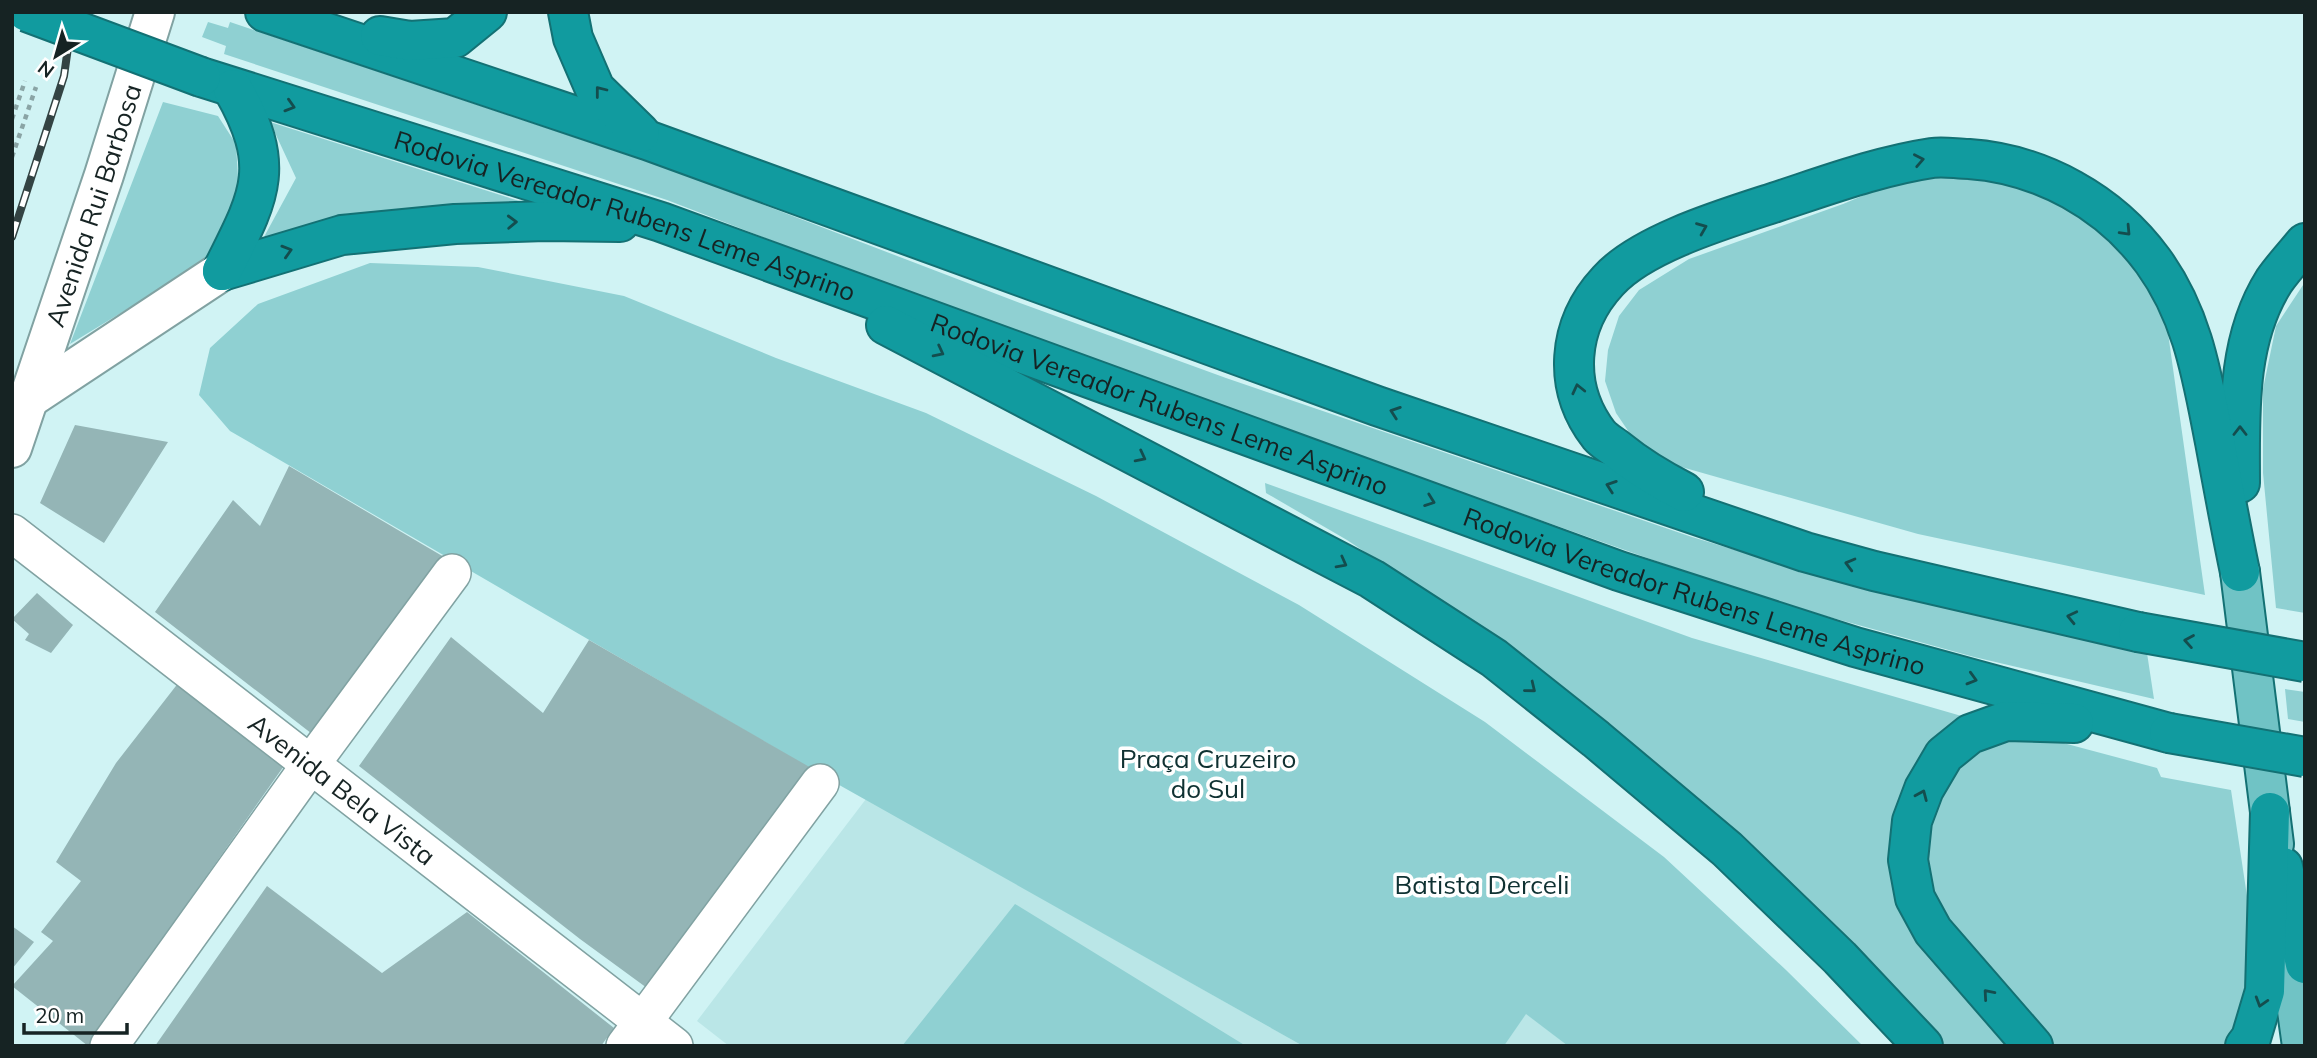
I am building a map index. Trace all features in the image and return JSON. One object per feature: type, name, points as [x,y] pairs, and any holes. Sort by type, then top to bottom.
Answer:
[{"type":"highway","name":"Rodovia Vereador Rubens Leme Asprino","points":[[27,12],[217,83],[661,222],[1619,572],[1856,647],[2152,729],[2305,757]]},
{"type":"highway","points":[[272,15],[410,41],[455,38],[487,12]]},
{"type":"highway","points":[[568,12],[573,38],[595,89],[647,140]]},
{"type":"highway","points":[[272,15],[647,140],[1377,406],[1805,552],[1874,571],[2138,632],[2305,662]]},
{"type":"highway","points":[[217,83],[250,124],[260,165],[258,187],[246,224],[222,271]]},
{"type":"highway","points":[[1805,552],[1648,474],[1600,436],[1577,394],[1573,352],[1585,314],[1608,280],[1643,254],[1703,227],[1881,168],[1936,157],[1982,160],[2023,169],[2074,189],[2114,218],[2151,258],[2175,295],[2198,357],[2239,572]]},
{"type":"highway","points":[[222,271],[342,234],[545,221],[661,222]]},
{"type":"highway","points":[[2239,572],[2240,393],[2252,329],[2274,282],[2305,243]]},
{"type":"highway","points":[[747,253],[1372,579],[1494,658],[1727,849],[1840,958],[1923,1046]]},
{"type":"highway","points":[[2033,1046],[1933,931],[1915,898],[1908,860],[1912,821],[1924,789],[1944,755],[1970,734],[2007,721],[2152,729]]},
{"type":"highway","points":[[2270,812],[2305,964]]},
{"type":"highway","points":[[2245,1046],[2251,1038],[2265,991],[2270,812]]},
{"type":"main road","name":"Avenida Rui Barbosa","points":[[12,448],[155,12]]},
{"type":"main road","name":"Avenida Rui Barbosa","points":[[30,398],[222,271]]},
{"type":"main road","points":[[2239,572],[2302,1046]]},
{"type":"street","name":"Avenida Bela Vista","points":[[12,533],[311,764],[634,1034],[674,1046]]},
{"type":"street","points":[[109,1046],[452,573]]},
{"type":"street","points":[[634,1034],[820,783]]},
{"type":"path","points":[[12,119],[25,81]]},
{"type":"path","points":[[12,157],[36,87]]},
{"type":"shaded area","points":[[866,799],[1303,1046],[729,1046],[697,1021]]},
{"type":"shaded area","points":[[1526,1013],[1568,1046],[1504,1046]]},
{"type":"green space","points":[[208,22],[228,28],[230,22],[675,171],[1020,303],[1226,378],[1692,537],[1835,580],[1982,617],[2147,653],[2154,699],[1974,657],[1822,615],[1684,571],[1009,332],[667,200],[224,54],[226,46],[202,37]]},
{"type":"green space","points":[[163,102],[218,116],[236,144],[238,177],[234,212],[219,253],[70,344]]},
{"type":"green space","points":[[270,122],[535,206],[344,214],[258,248],[296,178]]},
{"type":"green space","points":[[1973,176],[2026,191],[2073,212],[2095,226],[2114,243],[2133,263],[2149,286],[2167,326],[2205,595],[1918,534],[1664,462],[1637,444],[1616,413],[1605,381],[1608,350],[1619,316],[1639,290],[1689,259],[1886,186],[1930,177]]},
{"type":"green space","name":"Praça Cruzeiro do Sul","points":[[370,263],[478,267],[624,296],[776,358],[926,413],[1096,496],[1299,605],[1485,722],[1664,857],[1863,1046],[1568,1046],[1526,1014],[1504,1046],[1303,1046],[825,777],[230,431],[199,395],[210,348],[258,304]]},
{"type":"green space","points":[[2305,282],[2305,613],[2276,608],[2263,473],[2263,389],[2276,326]]},
{"type":"green space","points":[[1265,483],[1692,638],[1965,717],[1894,837],[1890,868],[1900,908],[2011,1046],[1945,1046],[1886,979],[1465,619],[1347,540],[1266,493]]},
{"type":"green space","points":[[2285,689],[2305,692],[2305,722],[2288,719]]},
{"type":"green space","points":[[2014,735],[2052,740],[2157,768],[2161,777],[2231,790],[2255,949],[2254,987],[2227,1046],[2055,1046],[1954,936],[1933,902],[1924,841],[1933,809],[1965,757]]},
{"type":"green space","points":[[1015,904],[1246,1046],[902,1046]]},
{"type":"building","points":[[75,425],[168,442],[104,543],[40,503]]},
{"type":"building","points":[[289,466],[444,557],[402,620],[316,737],[155,612],[233,500],[260,526]]},
{"type":"building","points":[[37,593],[73,625],[51,653],[25,640],[29,634],[12,619]]},
{"type":"building","points":[[451,637],[543,713],[589,640],[813,769],[647,988],[359,766]]},
{"type":"building","points":[[179,682],[286,763],[151,955],[91,1046],[88,1046],[12,986],[53,941],[41,932],[81,881],[56,862],[116,763]]},
{"type":"building","points":[[267,886],[382,973],[467,912],[614,1028],[601,1046],[155,1046]]},
{"type":"building","points":[[12,926],[34,942],[12,969]]},
{"type":"railway","points":[[12,237],[64,76],[73,12]]},
{"type":"park label","name":"Batista Derceli","points":[[1482,884]]}]
